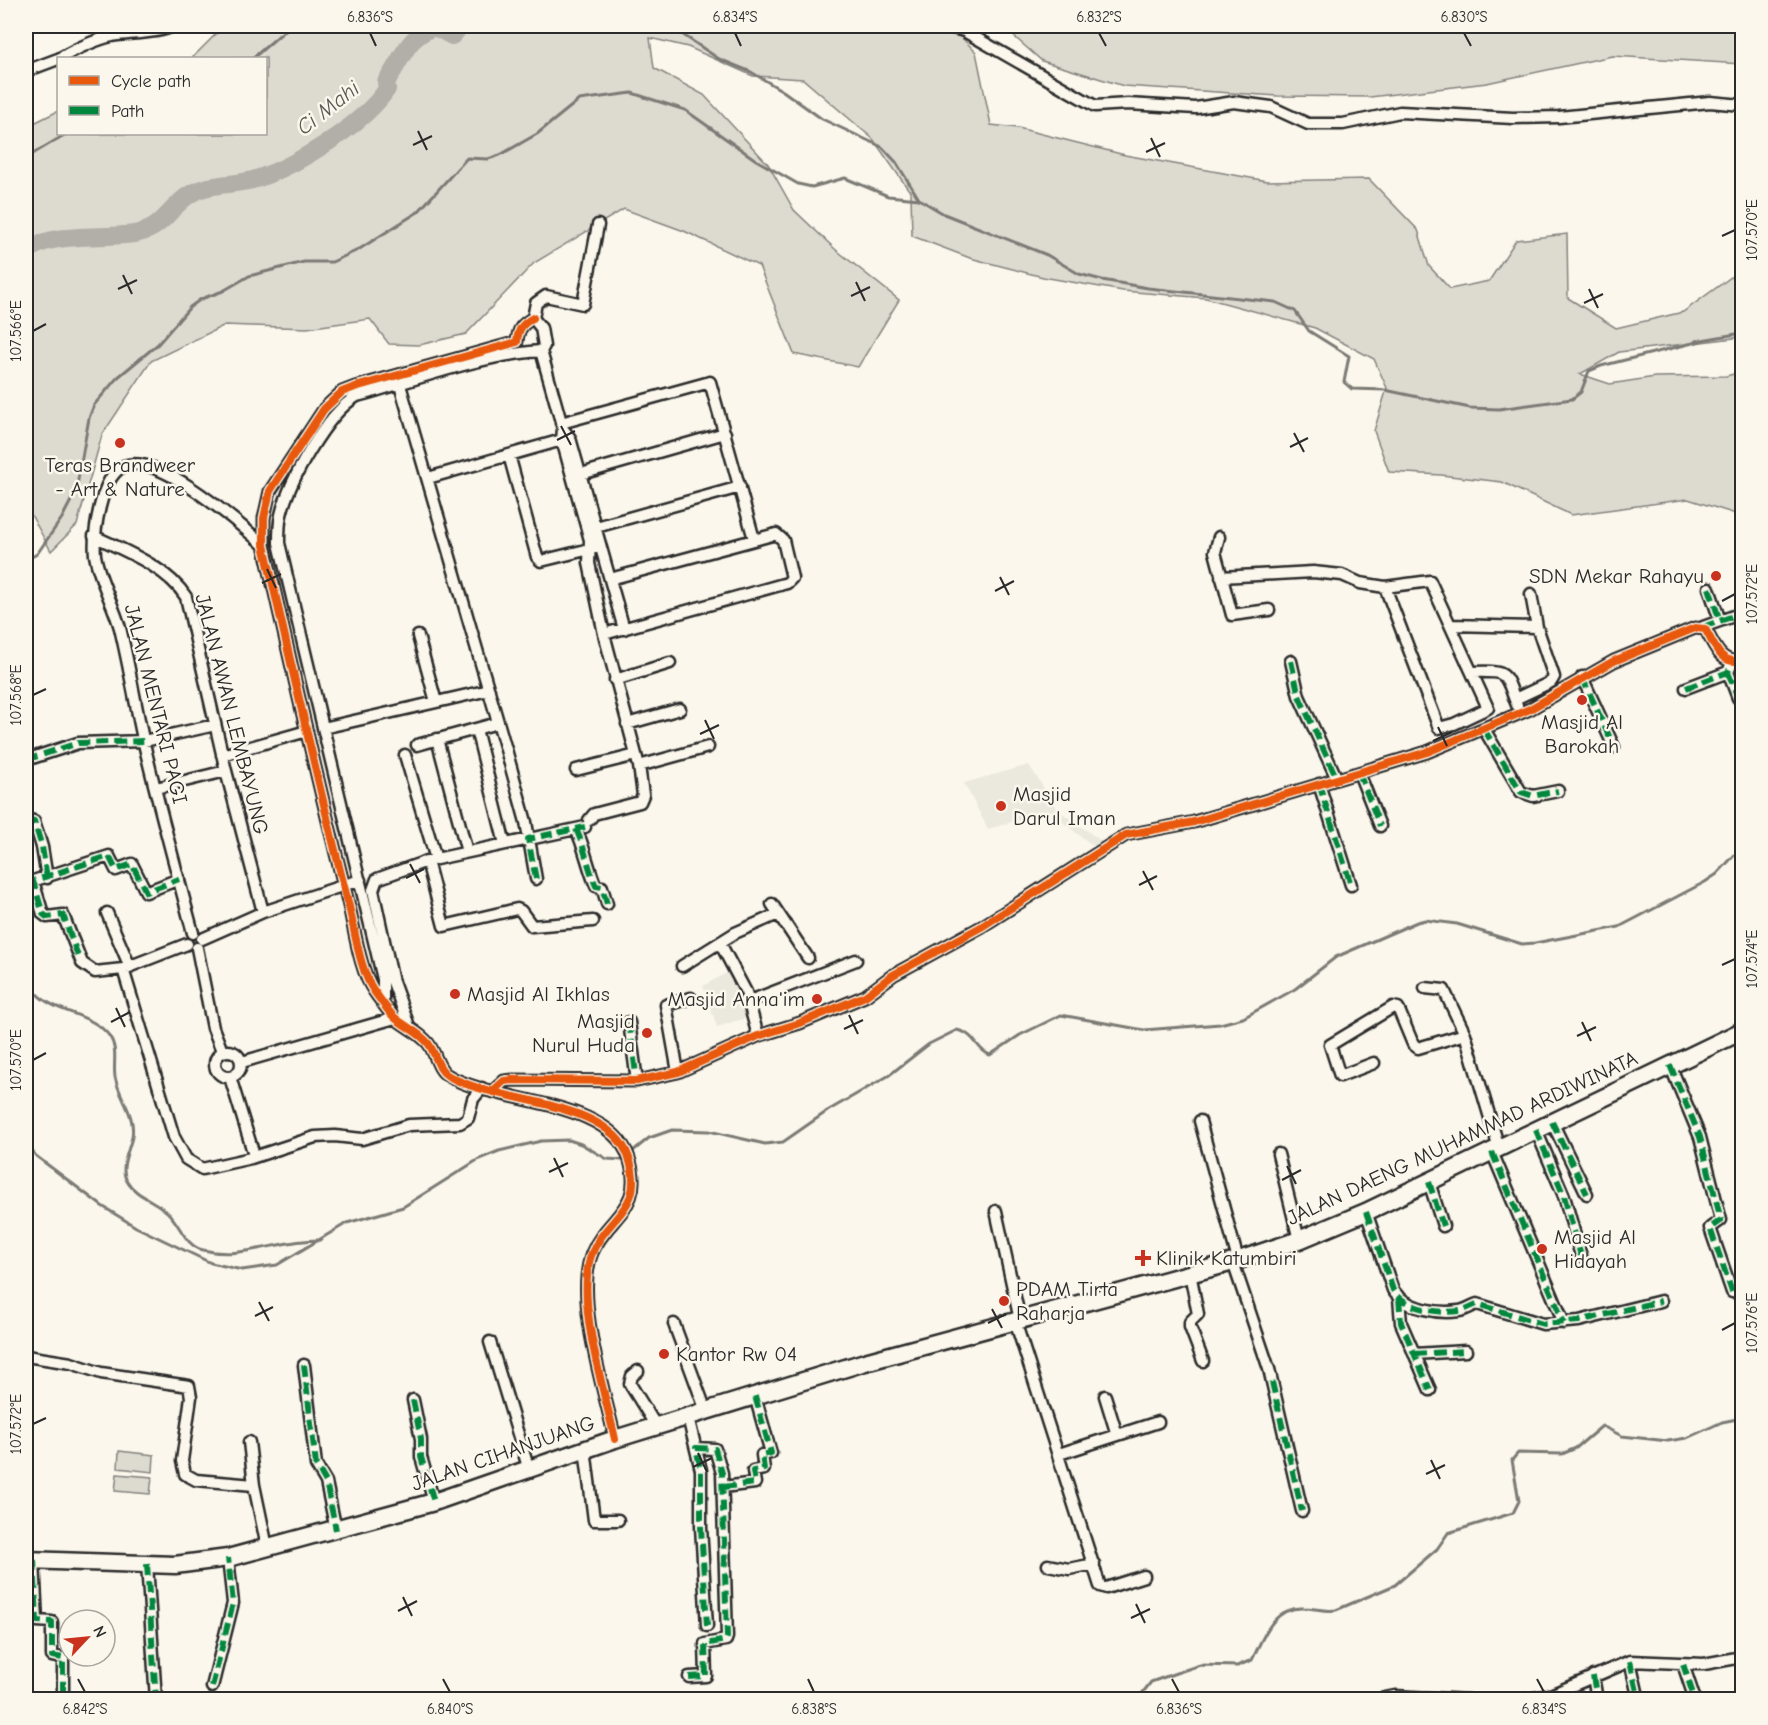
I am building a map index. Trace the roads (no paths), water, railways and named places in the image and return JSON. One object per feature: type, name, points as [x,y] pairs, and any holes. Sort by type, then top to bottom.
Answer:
[{"type":"main road","name":"JALAN DAENG MUHAMMAD ARDIWINATA","points":[[1018,1320],[1235,1261],[1299,1240],[1366,1212],[1743,1031]]},
{"type":"main road","name":"JALAN CIHANJUANG","points":[[30,1560],[175,1565],[228,1558],[434,1502],[688,1416],[1018,1320]]},
{"type":"street","points":[[64,57],[109,37],[142,30],[153,32],[172,26]]},
{"type":"street","points":[[946,26],[964,31],[1095,106],[1128,104],[1196,108],[1234,102],[1271,107],[1308,124],[1343,124],[1400,112],[1513,118],[1559,117],[1710,102],[1743,105]]},
{"type":"street","points":[[26,71],[57,60]]},
{"type":"street","points":[[519,347],[518,332],[524,323],[533,318],[536,303],[546,296],[584,304],[598,225]]},
{"type":"street","points":[[533,318],[541,328],[544,346],[541,351],[562,426],[562,440],[596,548],[610,579],[624,629]]},
{"type":"street","points":[[541,351],[519,347],[398,380],[355,387],[333,399],[270,491],[264,518],[264,545],[343,884],[368,980],[395,1018],[409,1026],[430,1045],[446,1074],[487,1090],[578,1116],[609,1130],[629,1157],[632,1177],[629,1204],[592,1252],[587,1275],[596,1356],[615,1439]]},
{"type":"street","points":[[383,1003],[383,979],[279,543],[279,525],[287,498],[305,462],[340,408],[357,396],[398,380]]},
{"type":"street","points":[[398,380],[526,822],[536,879]]},
{"type":"street","points":[[562,426],[710,382],[754,539]]},
{"type":"street","points":[[333,399],[340,408]]},
{"type":"street","points":[[409,1026],[393,982],[373,890],[374,883],[382,876],[431,860],[583,826],[594,814],[640,802],[643,795],[637,761],[615,680],[589,563],[596,548],[596,526],[570,438],[562,426]]},
{"type":"street","points":[[581,474],[725,433]]},
{"type":"street","points":[[428,478],[562,440]]},
{"type":"street","points":[[509,455],[537,557],[541,561],[596,548]]},
{"type":"street","name":"JALAN MENTARI PAGI","points":[[222,1051],[213,1028],[194,941],[144,741],[119,626],[96,557],[94,536],[99,509],[114,473],[123,466],[144,464],[156,467],[217,506],[264,545]]},
{"type":"street","points":[[596,526],[740,487]]},
{"type":"street","points":[[604,634],[790,581],[791,572],[780,536],[773,534],[610,579]]},
{"type":"street","name":"JALAN AWAN LEMBAYUNG","points":[[94,536],[134,555],[181,589],[189,606],[222,755],[263,912]]},
{"type":"street","points":[[1219,537],[1215,552],[1232,615],[1269,610]]},
{"type":"street","points":[[1221,577],[1313,572],[1342,575],[1360,583],[1385,587],[1430,581],[1488,708],[1476,715],[1439,728],[1385,587]]},
{"type":"street","points":[[1709,588],[1720,621]]},
{"type":"street","points":[[1515,699],[1551,682],[1554,677],[1537,627],[1531,594]]},
{"type":"street","points":[[107,913],[126,968],[174,1137],[186,1159],[202,1169],[325,1136],[362,1138],[409,1125],[460,1123],[468,1118],[473,1099],[504,1082],[513,1080],[637,1081],[678,1072],[758,1036],[800,1023],[864,996],[893,975],[981,927],[1126,835],[1194,822],[1427,752],[1520,713],[1614,661],[1743,613]]},
{"type":"street","points":[[1451,625],[1537,627]]},
{"type":"street","points":[[1703,627],[1722,658],[1734,665]]},
{"type":"street","points":[[418,636],[436,702]]},
{"type":"street","points":[[1291,661],[1299,696],[1337,779]]},
{"type":"street","points":[[615,680],[670,663]]},
{"type":"street","points":[[1686,688],[1734,665]]},
{"type":"street","points":[[1734,665],[1738,698]]},
{"type":"street","points":[[1473,672],[1500,671],[1506,676],[1520,713]]},
{"type":"street","points":[[1582,677],[1614,747]]},
{"type":"street","points":[[222,755],[307,730],[315,722],[323,728],[489,690]]},
{"type":"street","points":[[627,724],[680,709]]},
{"type":"street","points":[[417,745],[494,724]]},
{"type":"street","points":[[26,760],[78,743],[144,741],[215,726]]},
{"type":"street","points":[[476,729],[505,844]]},
{"type":"street","points":[[1484,729],[1521,792],[1533,795],[1558,791]]},
{"type":"street","points":[[437,739],[467,852]]},
{"type":"street","points":[[576,770],[708,747]]},
{"type":"street","points":[[405,755],[431,860],[444,926],[517,909],[521,910],[532,926],[593,921]]},
{"type":"street","points":[[156,788],[226,771]]},
{"type":"street","points":[[1359,773],[1380,826]]},
{"type":"street","points":[[1319,784],[1351,885]]},
{"type":"street","points":[[26,819],[34,821],[42,847],[47,878]]},
{"type":"street","points":[[583,826],[585,849],[592,879],[596,886],[602,887],[605,891],[607,904]]},
{"type":"street","points":[[179,879],[146,892],[132,864],[116,870],[109,856],[62,870],[47,878],[33,880],[43,914],[47,917],[63,915],[78,956],[88,969],[95,972],[126,968],[263,912],[360,880]]},
{"type":"street","points":[[682,966],[775,909],[808,958]]},
{"type":"street","points":[[720,943],[750,1001],[748,1008],[758,1036]]},
{"type":"street","points":[[750,1001],[856,960]]},
{"type":"street","points":[[1425,988],[1444,990],[1465,1034],[1496,1150],[1564,1323]]},
{"type":"street","points":[[678,1072],[666,1005],[691,998]]},
{"type":"street","points":[[1374,1063],[1340,1076],[1330,1046],[1393,1007],[1398,1008],[1413,1044],[1418,1048],[1465,1034]]},
{"type":"street","points":[[242,1062],[395,1018]]},
{"type":"street","points":[[629,1022],[637,1081]]},
{"type":"street","points":[[222,1051],[235,1052],[242,1062],[240,1070],[230,1077],[221,1075],[216,1069],[215,1061],[222,1051]]},
{"type":"street","points":[[1670,1065],[1701,1137],[1721,1220],[1710,1228],[1732,1292]]},
{"type":"street","points":[[230,1077],[254,1155]]},
{"type":"street","points":[[1200,1120],[1235,1261],[1269,1369],[1302,1511]]},
{"type":"street","points":[[1552,1122],[1587,1194]]},
{"type":"street","points":[[1536,1130],[1564,1196],[1581,1256]]},
{"type":"street","points":[[1278,1154],[1299,1240]]},
{"type":"street","points":[[1429,1182],[1443,1226]]},
{"type":"street","points":[[996,1211],[1018,1320],[1102,1588],[1144,1576]]},
{"type":"street","points":[[1366,1212],[1399,1298],[1401,1323],[1430,1390]]},
{"type":"street","points":[[1190,1273],[1198,1307],[1198,1314],[1190,1322],[1190,1327],[1203,1361]]},
{"type":"street","points":[[1399,1298],[1407,1303],[1449,1312],[1462,1311],[1478,1304],[1543,1324],[1564,1323],[1661,1301]]},
{"type":"street","points":[[674,1324],[706,1411]]},
{"type":"street","points":[[490,1342],[529,1470]]},
{"type":"street","points":[[1414,1354],[1466,1351]]},
{"type":"street","points":[[26,1356],[63,1362],[101,1373],[189,1386],[191,1396],[182,1461],[185,1474],[196,1480],[254,1485]]},
{"type":"street","points":[[304,1365],[316,1465],[326,1482],[336,1530]]},
{"type":"street","points":[[638,1371],[632,1376],[630,1384],[656,1426]]},
{"type":"street","points":[[723,1487],[755,1483],[753,1471],[764,1469],[762,1455],[771,1453],[755,1396]]},
{"type":"street","points":[[1105,1396],[1117,1435]]},
{"type":"street","points":[[413,1400],[422,1439],[421,1457],[434,1502]]},
{"type":"street","points":[[688,1416],[701,1470],[701,1527],[707,1626]]},
{"type":"street","points":[[1059,1454],[1158,1422]]},
{"type":"street","points":[[249,1442],[254,1485],[267,1547]]},
{"type":"street","points":[[689,1677],[706,1676],[705,1644],[726,1640],[727,1637],[722,1546],[723,1487],[715,1449],[696,1448]]},
{"type":"street","points":[[585,1449],[594,1520],[618,1520]]},
{"type":"street","points":[[212,1687],[232,1603],[228,1558]]},
{"type":"street","points":[[30,1560],[37,1621],[52,1622],[52,1656],[63,1658],[63,1700]]},
{"type":"street","points":[[147,1564],[156,1700]]},
{"type":"street","points":[[1048,1565],[1069,1569],[1094,1564]]},
{"type":"street","points":[[1529,1699],[1553,1694],[1630,1661],[1683,1664],[1720,1663],[1743,1657]]},
{"type":"street","points":[[1630,1661],[1639,1700]]},
{"type":"street","points":[[1683,1664],[1695,1700]]},
{"type":"street","points":[[1593,1676],[1597,1700]]},
{"type":"street","points":[[1375,1700],[1395,1696],[1469,1700]]},
{"type":"waterway","points":[[254,57],[290,26]]},
{"type":"waterway","points":[[447,26],[456,34]]},
{"type":"waterway","name":"Ci Mahi","points":[[26,253],[35,246],[62,238],[139,233],[161,222],[183,200],[197,191],[256,179],[290,164],[328,142],[362,116],[387,89],[386,82],[411,42],[418,36],[435,27],[452,36],[461,26]]},
{"type":"waterway","points":[[670,26],[719,59],[751,72],[783,91],[822,119],[882,147],[896,162],[919,199],[944,214],[1047,255],[1079,274],[1148,288],[1275,302],[1295,311],[1309,331],[1349,356],[1344,382],[1352,389],[1385,390],[1470,408],[1499,409],[1572,399],[1581,392],[1589,371],[1601,366],[1701,341],[1696,341],[1742,333]]},
{"type":"waterway","points":[[26,560],[37,554],[62,518],[76,491],[89,418],[94,405],[117,378],[158,344],[190,307],[201,299],[223,291],[249,276],[304,262],[332,262],[358,250],[418,212],[467,158],[488,159],[500,155],[537,134],[579,100],[632,93],[685,110],[756,160],[798,184],[812,187],[845,178],[888,196],[919,199]]},
{"type":"waterway","points":[[26,158],[64,135]]},
{"type":"waterway","points":[[26,1144],[36,1156],[102,1206],[136,1227],[211,1263],[242,1270],[277,1265],[347,1223],[403,1207],[479,1159],[499,1151],[541,1141],[569,1140],[607,1159],[622,1160],[649,1138],[672,1130],[709,1131],[765,1144],[783,1142],[829,1110],[888,1076],[929,1044],[957,1030],[972,1038],[985,1053],[990,1055],[1020,1035],[1061,1015],[1144,1030],[1220,1024],[1243,1018],[1295,989],[1336,957],[1425,920],[1457,924],[1522,944],[1619,927],[1705,882],[1717,874],[1742,847]]},
{"type":"waterway","points":[[26,973],[34,991],[44,1000],[95,1023],[110,1037],[115,1052],[115,1077],[133,1129],[124,1165],[125,1176],[136,1191],[170,1215],[192,1245],[203,1250],[233,1253],[320,1240]]},
{"type":"waterway","points":[[1137,1700],[1151,1682],[1176,1673],[1200,1665],[1237,1666],[1252,1660],[1270,1625],[1284,1612],[1304,1608],[1336,1610],[1395,1585],[1437,1549],[1448,1533],[1513,1513],[1519,1501],[1512,1460],[1518,1453],[1562,1454],[1576,1448],[1602,1426],[1622,1436],[1668,1441],[1687,1438],[1722,1422],[1742,1418]]},
{"type":"place","name":"Teras Brandweer - Art & Nature","points":[[120,443]]},
{"type":"place","name":"SDN Mekar Rahayu","points":[[1716,576]]},
{"type":"place","name":"Masjid Al Barokah","points":[[1582,700]]},
{"type":"place","name":"Masjid Darul Iman","points":[[1001,806]]},
{"type":"place","name":"Masjid Al Ikhlas","points":[[455,994]]},
{"type":"place","name":"Masjid Anna'im","points":[[817,999]]},
{"type":"place","name":"Masjid Nurul Huda","points":[[647,1033]]},
{"type":"place","name":"Masjid Al Hidayah","points":[[1542,1249]]},
{"type":"place","name":"Klinik Katumbiri","points":[[1143,1258]]},
{"type":"place","name":"PDAM Tirta Raharja","points":[[1004,1301]]},
{"type":"place","name":"Kantor Rw 04","points":[[664,1354]]}]
